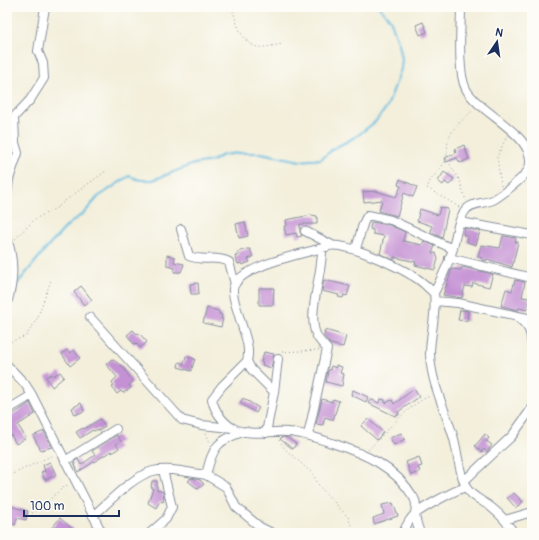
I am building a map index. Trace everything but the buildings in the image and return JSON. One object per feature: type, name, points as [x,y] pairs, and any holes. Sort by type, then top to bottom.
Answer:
[{"type":"street","points":[[7,195],[9,179],[18,153],[14,136],[14,117],[30,100],[44,78],[43,63],[38,51],[45,7]]},
{"type":"street","points":[[461,7],[463,80],[466,90],[525,143],[530,166],[526,173],[502,194],[493,200],[474,205],[465,210],[460,222],[453,249],[435,297],[431,328],[430,355],[433,379],[454,439],[465,484],[475,497],[492,507],[505,520],[514,533]]},
{"type":"street","points":[[355,250],[360,241],[364,219],[368,215],[391,220],[453,249]]},
{"type":"street","points":[[460,222],[532,235]]},
{"type":"street","points":[[181,229],[189,256],[193,258],[221,258],[229,262],[235,284]]},
{"type":"street","points":[[305,231],[332,245],[355,250],[412,275],[435,297],[532,319]]},
{"type":"street","points":[[7,303],[12,290],[12,254],[8,242]]},
{"type":"street","points":[[274,392],[251,369],[248,361],[248,344],[234,298],[233,290],[235,284],[250,271],[332,245]]},
{"type":"street","points":[[308,435],[327,349],[316,335],[314,325],[316,291],[322,260],[322,248]]},
{"type":"street","points":[[449,258],[532,278]]},
{"type":"street","points":[[514,315],[528,326],[532,337],[532,346]]},
{"type":"street","points":[[90,317],[182,420],[201,426],[233,428],[266,433],[286,432],[308,435],[364,454],[386,467],[403,482],[415,499],[417,507],[415,514],[420,533]]},
{"type":"street","points":[[266,433],[274,392],[278,360]]},
{"type":"street","points":[[233,428],[221,417],[213,406],[212,399],[222,386],[248,361]]},
{"type":"street","points":[[7,365],[25,384],[32,396],[102,533]]},
{"type":"street","points":[[7,410],[32,396]]},
{"type":"street","points":[[403,533],[408,522],[415,514],[458,490],[465,484],[512,436],[532,408]]},
{"type":"street","points":[[65,461],[116,430]]},
{"type":"street","points":[[206,475],[210,457],[219,443],[227,437],[246,431]]},
{"type":"street","points":[[150,533],[166,519],[172,507],[163,470]]},
{"type":"street","points":[[93,516],[144,474],[163,470],[206,475],[226,488],[236,507],[260,527],[272,533]]},
{"type":"street","points":[[505,520],[532,512]]},
{"type":"path","points":[[232,7],[238,28],[247,42],[258,47],[283,44]]},
{"type":"path","points":[[447,160],[430,181],[427,188],[465,210],[466,199],[460,181],[447,160],[446,143],[452,131],[480,104]]},
{"type":"path","points":[[502,194],[497,157],[511,131]]},
{"type":"path","points":[[8,242],[35,219],[58,208],[66,200],[106,171]]},
{"type":"path","points":[[7,343],[26,336],[37,319],[51,280]]},
{"type":"path","points":[[278,360],[281,352],[327,349]]},
{"type":"path","points":[[364,454],[408,411],[421,401],[438,393]]},
{"type":"path","points":[[201,426],[210,440],[210,457]]},
{"type":"path","points":[[278,438],[285,449],[312,473],[320,487],[348,517],[354,533]]},
{"type":"path","points":[[7,477],[60,452]]},
{"type":"path","points":[[32,513],[42,508],[58,490],[74,480]]},
{"type":"waterway","points":[[13,289],[44,251],[68,225],[85,212],[98,197],[129,176],[140,180],[153,180],[194,164],[212,161],[223,155],[239,153],[261,153],[300,161],[321,159],[333,149],[357,136],[375,122],[387,107],[401,69],[402,59],[399,44],[390,19],[379,7]]}]
